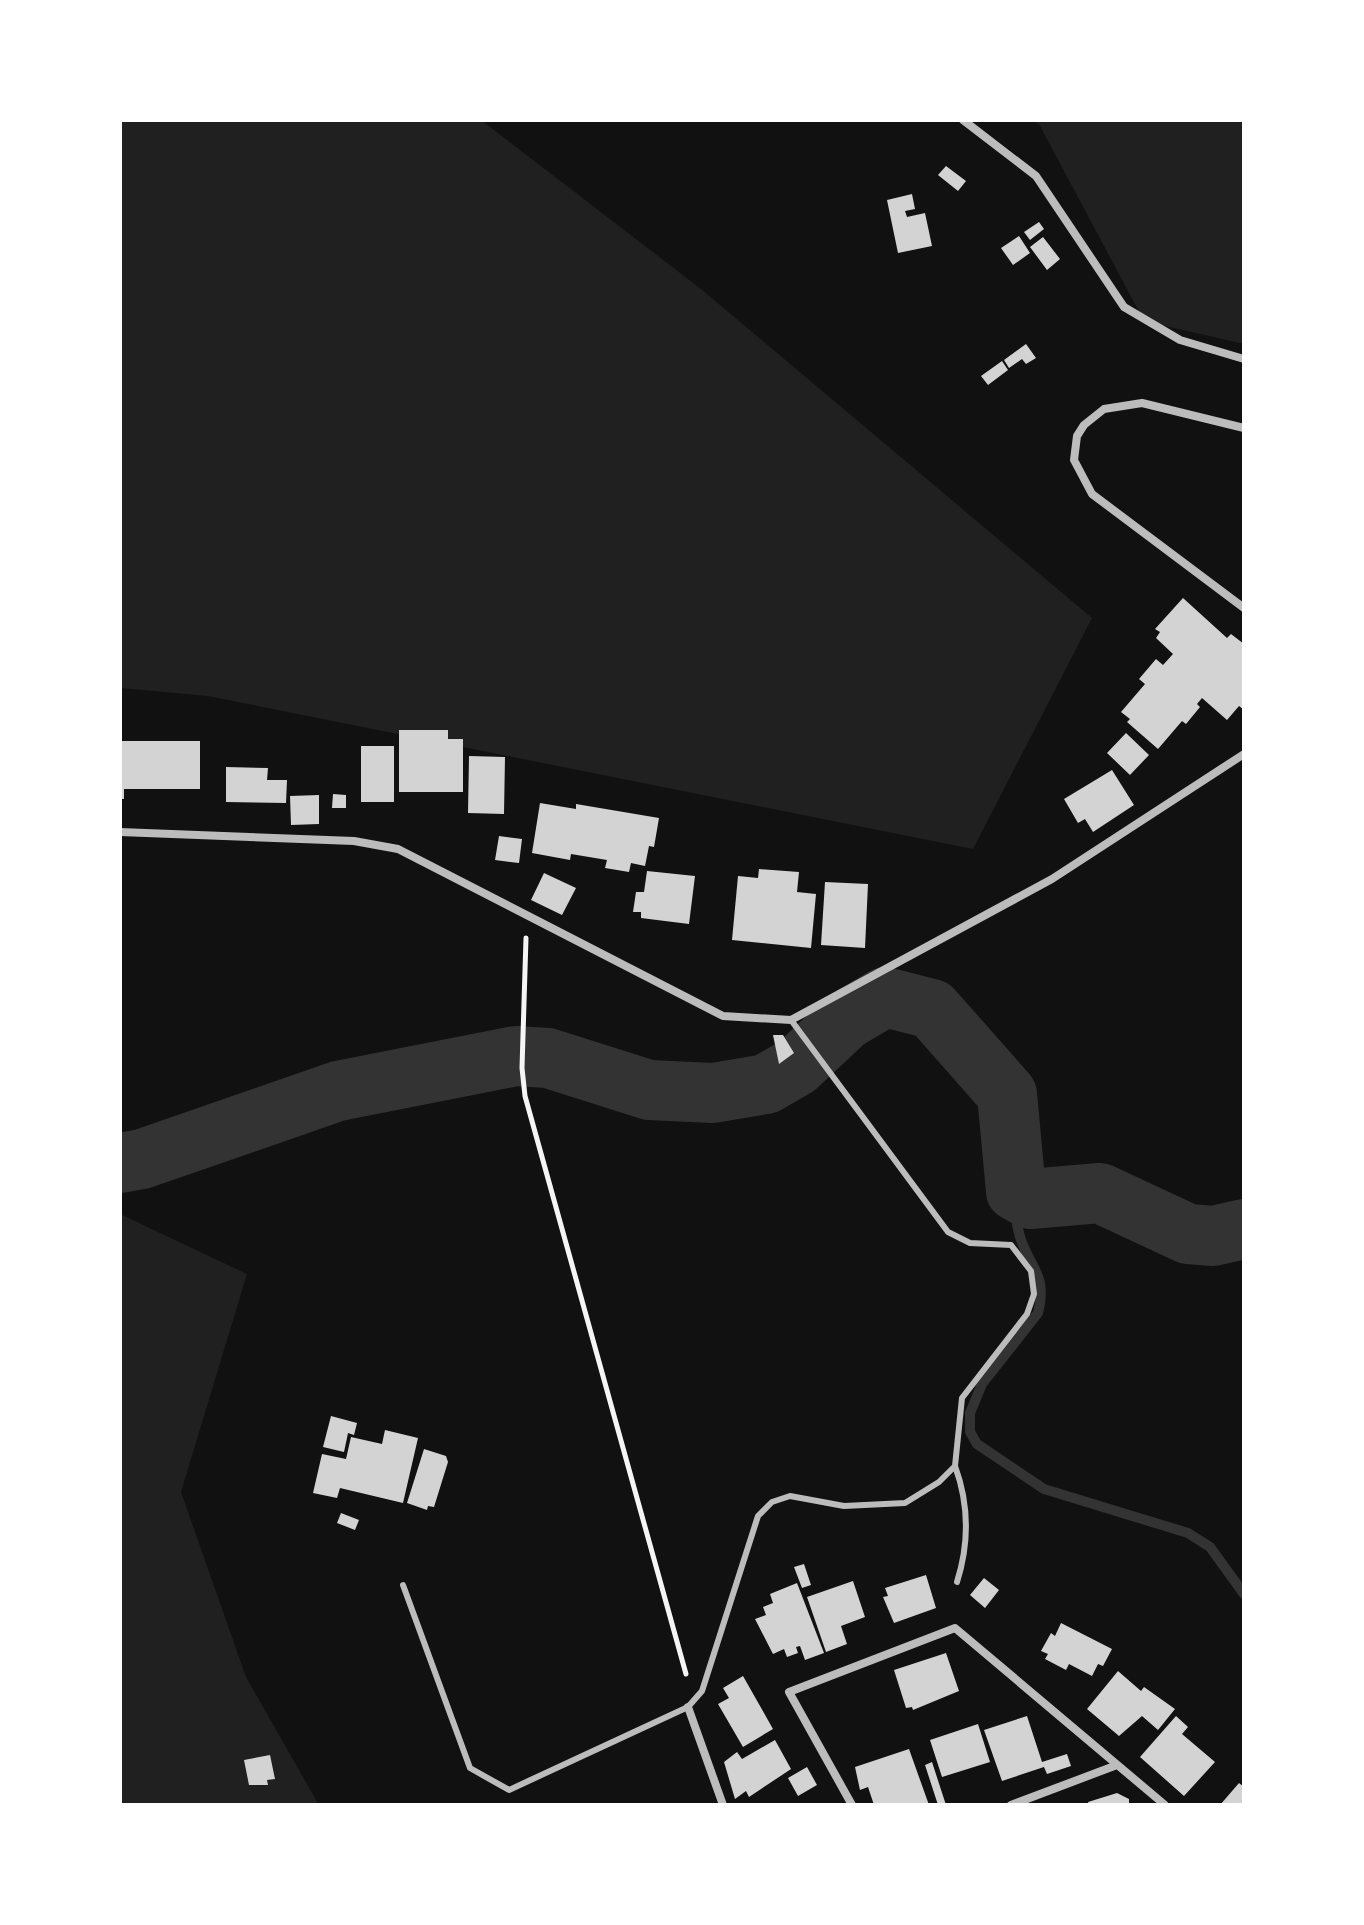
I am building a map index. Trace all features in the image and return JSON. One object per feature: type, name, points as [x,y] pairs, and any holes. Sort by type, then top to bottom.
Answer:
[{"type":"street","points":[[963,120],[1036,176],[1124,307],[1180,340],[1244,359]]},
{"type":"street","points":[[1244,428],[1142,403],[1104,409],[1084,425],[1077,436],[1074,460],[1092,494],[1244,608]]},
{"type":"street","points":[[120,832],[354,841],[398,849],[527,918],[723,1016],[791,1020],[1052,879],[1244,754]]},
{"type":"street","points":[[852,1805],[789,1692],[955,1628],[1165,1805]]},
{"type":"street","points":[[688,1707],[723,1805]]},
{"type":"street","points":[[1011,1805],[1117,1765]]},
{"type":"lane","points":[[791,1020],[948,1232],[970,1243],[1011,1245],[1031,1271],[1034,1294],[1027,1314],[962,1398],[955,1466],[966,1495],[965,1556],[957,1582]]},
{"type":"lane","points":[[403,1585],[470,1768],[509,1790],[688,1707],[702,1691],[758,1516],[772,1502],[790,1496],[844,1506],[905,1503],[939,1482],[955,1466]]},
{"type":"path","points":[[527,918],[522,1068],[525,1096],[690,1688],[688,1707]]},
{"type":"shaded area","points":[[120,120],[481,120],[701,289],[1092,618],[973,849],[208,696],[120,688]]},
{"type":"shaded area","points":[[1031,120],[1244,120],[1244,344],[1144,321],[1039,124]]},
{"type":"shaded area","points":[[120,1214],[247,1274],[181,1492],[246,1677],[319,1805],[120,1805]]},
{"type":"building","points":[[946,166],[966,181],[958,191],[938,175]]},
{"type":"building","points":[[912,194],[915,209],[905,211],[907,217],[925,213],[932,246],[898,253],[887,200]]},
{"type":"building","points":[[1039,222],[1044,229],[1030,240],[1024,232]]},
{"type":"building","points":[[1019,236],[1030,253],[1013,265],[1001,248]]},
{"type":"building","points":[[1043,237],[1060,259],[1047,270],[1030,247]]},
{"type":"building","points":[[1026,344],[1036,358],[1026,364],[1022,359],[1009,368],[1004,360]]},
{"type":"building","points":[[1002,361],[1008,370],[988,385],[981,376]]},
{"type":"building","points":[[1183,598],[1227,638],[1231,634],[1244,644],[1244,710],[1239,706],[1227,720],[1202,698],[1197,704],[1200,707],[1186,724],[1182,721],[1158,749],[1127,722],[1130,719],[1121,712],[1145,684],[1139,679],[1156,659],[1163,665],[1173,654],[1156,638],[1160,632],[1155,629]]},
{"type":"building","points":[[399,730],[448,730],[448,739],[463,739],[463,792],[399,792]]},
{"type":"building","points":[[1126,733],[1149,755],[1130,775],[1107,753]]},
{"type":"building","points":[[120,741],[200,741],[200,789],[124,789],[124,799],[120,799]]},
{"type":"building","points":[[361,746],[394,746],[394,802],[361,802]]},
{"type":"building","points":[[469,756],[505,757],[504,814],[468,813]]},
{"type":"building","points":[[226,767],[268,768],[267,780],[287,780],[286,803],[226,802]]},
{"type":"building","points":[[1112,770],[1134,805],[1093,832],[1085,819],[1078,823],[1064,799]]},
{"type":"building","points":[[333,794],[346,795],[346,808],[332,808]]},
{"type":"building","points":[[319,795],[319,824],[291,825],[290,796]]},
{"type":"building","points":[[540,803],[576,809],[576,804],[659,818],[654,847],[649,846],[645,866],[631,863],[629,872],[605,868],[607,860],[571,854],[570,860],[532,853]]},
{"type":"building","points":[[499,836],[522,839],[519,863],[495,860]]},
{"type":"building","points":[[759,869],[799,872],[797,892],[816,894],[811,948],[732,940],[738,876],[758,878]]},
{"type":"building","points":[[647,871],[695,876],[689,924],[641,918],[641,912],[633,912],[636,892],[644,892]]},
{"type":"building","points":[[544,873],[576,888],[562,915],[531,900]]},
{"type":"building","points":[[825,882],[868,884],[865,948],[821,945]]},
{"type":"building","points":[[773,1035],[783,1035],[794,1053],[779,1064]]},
{"type":"building","points":[[331,1416],[357,1423],[354,1435],[348,1433],[344,1452],[323,1447]]},
{"type":"building","points":[[385,1430],[418,1438],[403,1503],[340,1488],[337,1498],[313,1493],[322,1454],[346,1459],[351,1437],[382,1444]]},
{"type":"building","points":[[424,1449],[446,1456],[448,1462],[434,1507],[428,1506],[427,1510],[407,1503]]},
{"type":"building","points":[[341,1513],[359,1520],[355,1530],[337,1523]]},
{"type":"building","points":[[804,1564],[811,1585],[802,1588],[794,1567]]},
{"type":"building","points":[[926,1575],[936,1608],[894,1623],[883,1597],[888,1596],[885,1588]]},
{"type":"building","points":[[984,1578],[999,1590],[985,1608],[970,1595]]},
{"type":"building","points":[[853,1581],[865,1617],[841,1626],[847,1644],[826,1652],[807,1597]]},
{"type":"building","points":[[797,1583],[824,1653],[805,1660],[800,1646],[796,1647],[798,1653],[787,1657],[784,1649],[773,1654],[755,1619],[766,1615],[763,1607],[773,1603],[770,1594]]},
{"type":"building","points":[[1061,1623],[1112,1649],[1103,1666],[1098,1664],[1092,1676],[1069,1664],[1066,1670],[1045,1659],[1048,1654],[1041,1651],[1051,1633],[1055,1636]]},
{"type":"building","points":[[946,1653],[959,1691],[913,1710],[912,1707],[906,1708],[894,1670]]},
{"type":"building","points":[[1118,1671],[1141,1691],[1144,1687],[1175,1709],[1158,1730],[1142,1716],[1119,1736],[1087,1709]]},
{"type":"building","points":[[743,1676],[773,1729],[743,1747],[718,1704],[729,1698],[723,1688]]},
{"type":"building","points":[[1027,1716],[1042,1762],[1067,1754],[1071,1766],[1047,1774],[1044,1767],[1002,1781],[984,1730]]},
{"type":"building","points":[[1176,1716],[1188,1727],[1182,1734],[1215,1762],[1184,1796],[1140,1757]]},
{"type":"building","points":[[978,1724],[990,1762],[942,1777],[930,1740]]},
{"type":"building","points":[[775,1740],[791,1769],[749,1797],[746,1791],[735,1799],[724,1762],[737,1752],[742,1759]]},
{"type":"building","points":[[909,1749],[929,1805],[874,1805],[868,1787],[860,1790],[855,1767]]},
{"type":"building","points":[[270,1755],[275,1779],[267,1780],[268,1785],[249,1785],[244,1760]]},
{"type":"building","points":[[932,1762],[946,1805],[938,1805],[925,1765]]},
{"type":"building","points":[[807,1767],[817,1785],[798,1796],[788,1778]]},
{"type":"building","points":[[1239,1783],[1244,1787],[1244,1805],[1220,1805]]},
{"type":"building","points":[[1117,1793],[1129,1799],[1129,1805],[1089,1805],[1088,1802]]},
{"type":"waterway","points":[[120,1163],[142,1159],[338,1091],[516,1056],[548,1058],[649,1090],[713,1093],[766,1084],[797,1066],[846,1020],[885,997],[932,1009],[1007,1094],[1016,1191],[1030,1199],[1100,1193],[1188,1234],[1213,1236],[1244,1229]]},
{"type":"waterway","points":[[1016,1191],[1018,1229],[1038,1277],[1041,1299],[1038,1313],[982,1384],[970,1413],[970,1432],[977,1444],[1044,1489],[1188,1533],[1210,1547],[1244,1594]]}]
